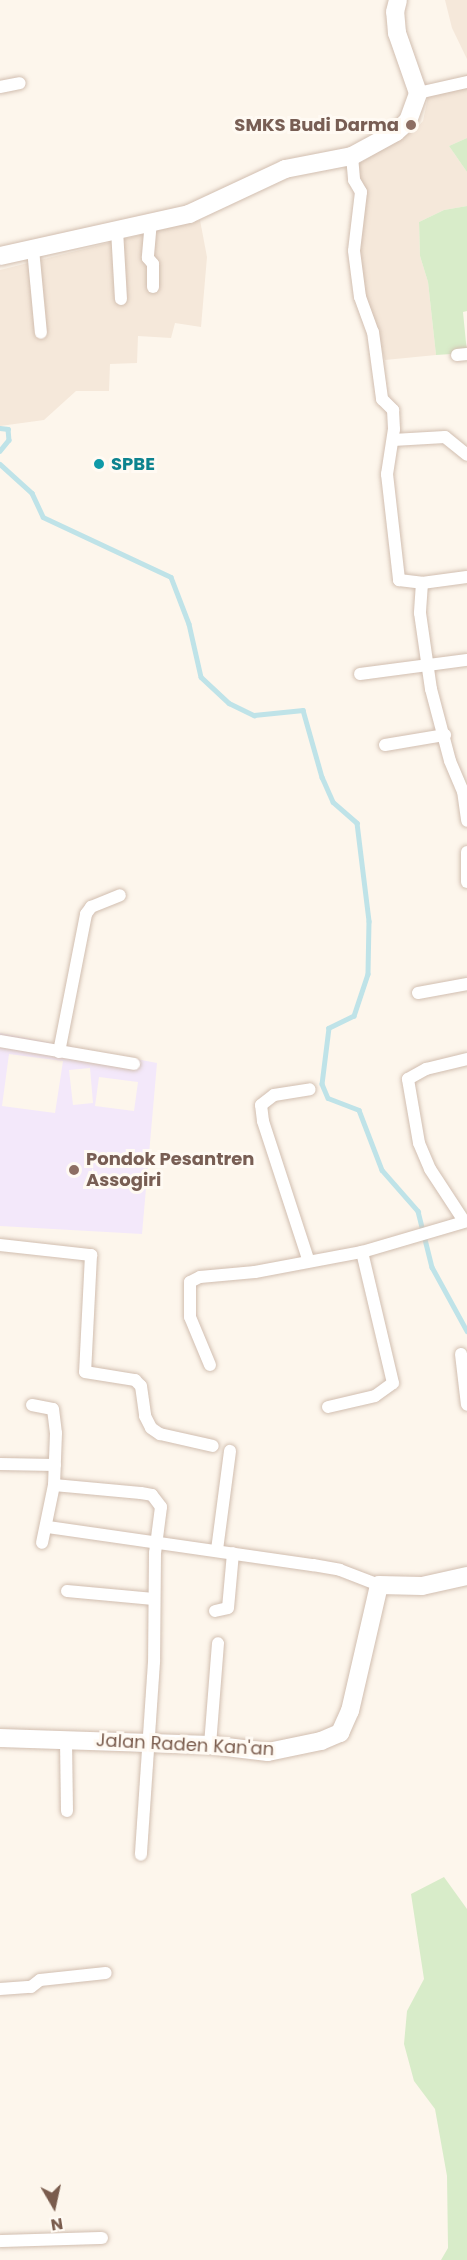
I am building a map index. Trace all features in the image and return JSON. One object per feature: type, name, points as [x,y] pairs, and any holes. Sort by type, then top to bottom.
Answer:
[{"type":"street","points":[[0,256],[189,214],[285,169],[352,156],[408,121],[418,93],[397,33],[395,12],[398,0]]},
{"type":"street","points":[[418,93],[467,82]]},
{"type":"street","points":[[0,87],[20,83]]},
{"type":"street","points":[[352,156],[354,180],[361,192],[354,251],[360,297],[373,332],[382,399],[393,410],[393,440],[387,474],[399,580],[422,583],[467,577]]},
{"type":"street","points":[[151,221],[148,258],[153,264],[153,287]]},
{"type":"street","points":[[117,230],[121,298]]},
{"type":"street","points":[[33,249],[41,333]]},
{"type":"street","points":[[393,440],[445,437],[467,455]]},
{"type":"street","points":[[422,583],[420,613],[426,664],[467,818]]},
{"type":"street","points":[[360,674],[467,660]]},
{"type":"street","points":[[385,745],[445,735]]},
{"type":"street","points":[[467,852],[467,882]]},
{"type":"street","points":[[59,1052],[86,914],[91,907],[120,895]]},
{"type":"street","points":[[418,993],[467,984]]},
{"type":"street","points":[[0,1041],[134,1064]]},
{"type":"street","points":[[210,1365],[190,1317],[190,1282],[362,1252],[414,1234],[465,1221],[430,1169],[419,1143],[408,1079],[426,1069],[467,1059]]},
{"type":"street","points":[[308,1260],[263,1121],[261,1105],[274,1095],[310,1089]]},
{"type":"street","points":[[0,1245],[91,1255],[85,1372],[135,1380],[141,1386],[145,1416],[151,1428],[160,1434],[213,1446]]},
{"type":"street","points":[[328,1407],[375,1396],[393,1383],[362,1252]]},
{"type":"street","points":[[461,1354],[467,1405]]},
{"type":"street","points":[[32,1405],[54,1410],[54,1485],[48,1527],[42,1543]]},
{"type":"street","points":[[217,1550],[230,1451]]},
{"type":"street","points":[[0,1464],[55,1466]]},
{"type":"street","points":[[54,1485],[152,1495],[161,1507],[141,1855]]},
{"type":"street","points":[[48,1527],[217,1550],[340,1570],[379,1585],[422,1587],[467,1576]]},
{"type":"street","points":[[215,1611],[228,1608],[233,1553]]},
{"type":"street","name":"Jalan Raden Kan'an","points":[[0,1738],[210,1745],[268,1752],[294,1749],[340,1733],[350,1711],[379,1585]]},
{"type":"street","points":[[67,1591],[154,1599]]},
{"type":"street","points":[[210,1745],[218,1643]]},
{"type":"street","points":[[66,1740],[67,1811]]},
{"type":"street","points":[[0,1989],[31,1987],[40,1980],[106,1973]]},
{"type":"street","points":[[0,2241],[102,2238]]},
{"type":"shaded area","points":[[445,0],[467,0],[467,59],[452,28]]},
{"type":"shaded area","points":[[467,74],[467,138],[449,146],[467,172],[467,206],[444,210],[419,222],[420,256],[428,282],[436,355],[385,360],[361,279],[355,166],[415,130],[423,121],[428,97]]},
{"type":"shaded area","points":[[200,220],[207,257],[201,327],[175,323],[171,338],[138,336],[137,363],[110,364],[109,391],[76,391],[44,420],[0,426],[0,270]]},
{"type":"shaded area","name":"Pondok Pesantren Assogiri","points":[[0,1033],[157,1063],[142,1234],[0,1226]],"holes":[[[9,1054],[63,1061],[55,1113],[2,1106]],[[90,1068],[93,1103],[73,1105],[69,1070]],[[99,1077],[138,1082],[134,1111],[95,1106]]]},
{"type":"green space","points":[[467,138],[467,172],[449,146]]},
{"type":"green space","points":[[467,206],[467,311],[463,312],[467,353],[436,355],[428,282],[420,256],[419,222],[444,210]]},
{"type":"green space","points":[[444,1877],[467,1909],[467,2260],[441,2260],[448,2248],[447,2176],[435,2109],[414,2081],[404,2044],[407,2011],[424,1979],[411,1894]]},
{"type":"waterway","points":[[0,428],[8,429],[9,440],[0,451]]},
{"type":"waterway","points":[[0,464],[32,493],[43,517],[171,577],[189,624],[201,677],[229,703],[254,715],[303,710],[322,777],[333,802],[357,823],[369,921],[368,974],[354,1016],[329,1028],[322,1084],[328,1098],[359,1110],[382,1170],[418,1211],[432,1267],[467,1331]]},
{"type":"place","name":"SMKS Budi Darma","points":[[411,125]]},
{"type":"place","name":"SPBE","points":[[99,464]]},
{"type":"place","name":"Pondok Pesantren Assogiri","points":[[74,1170]]}]
